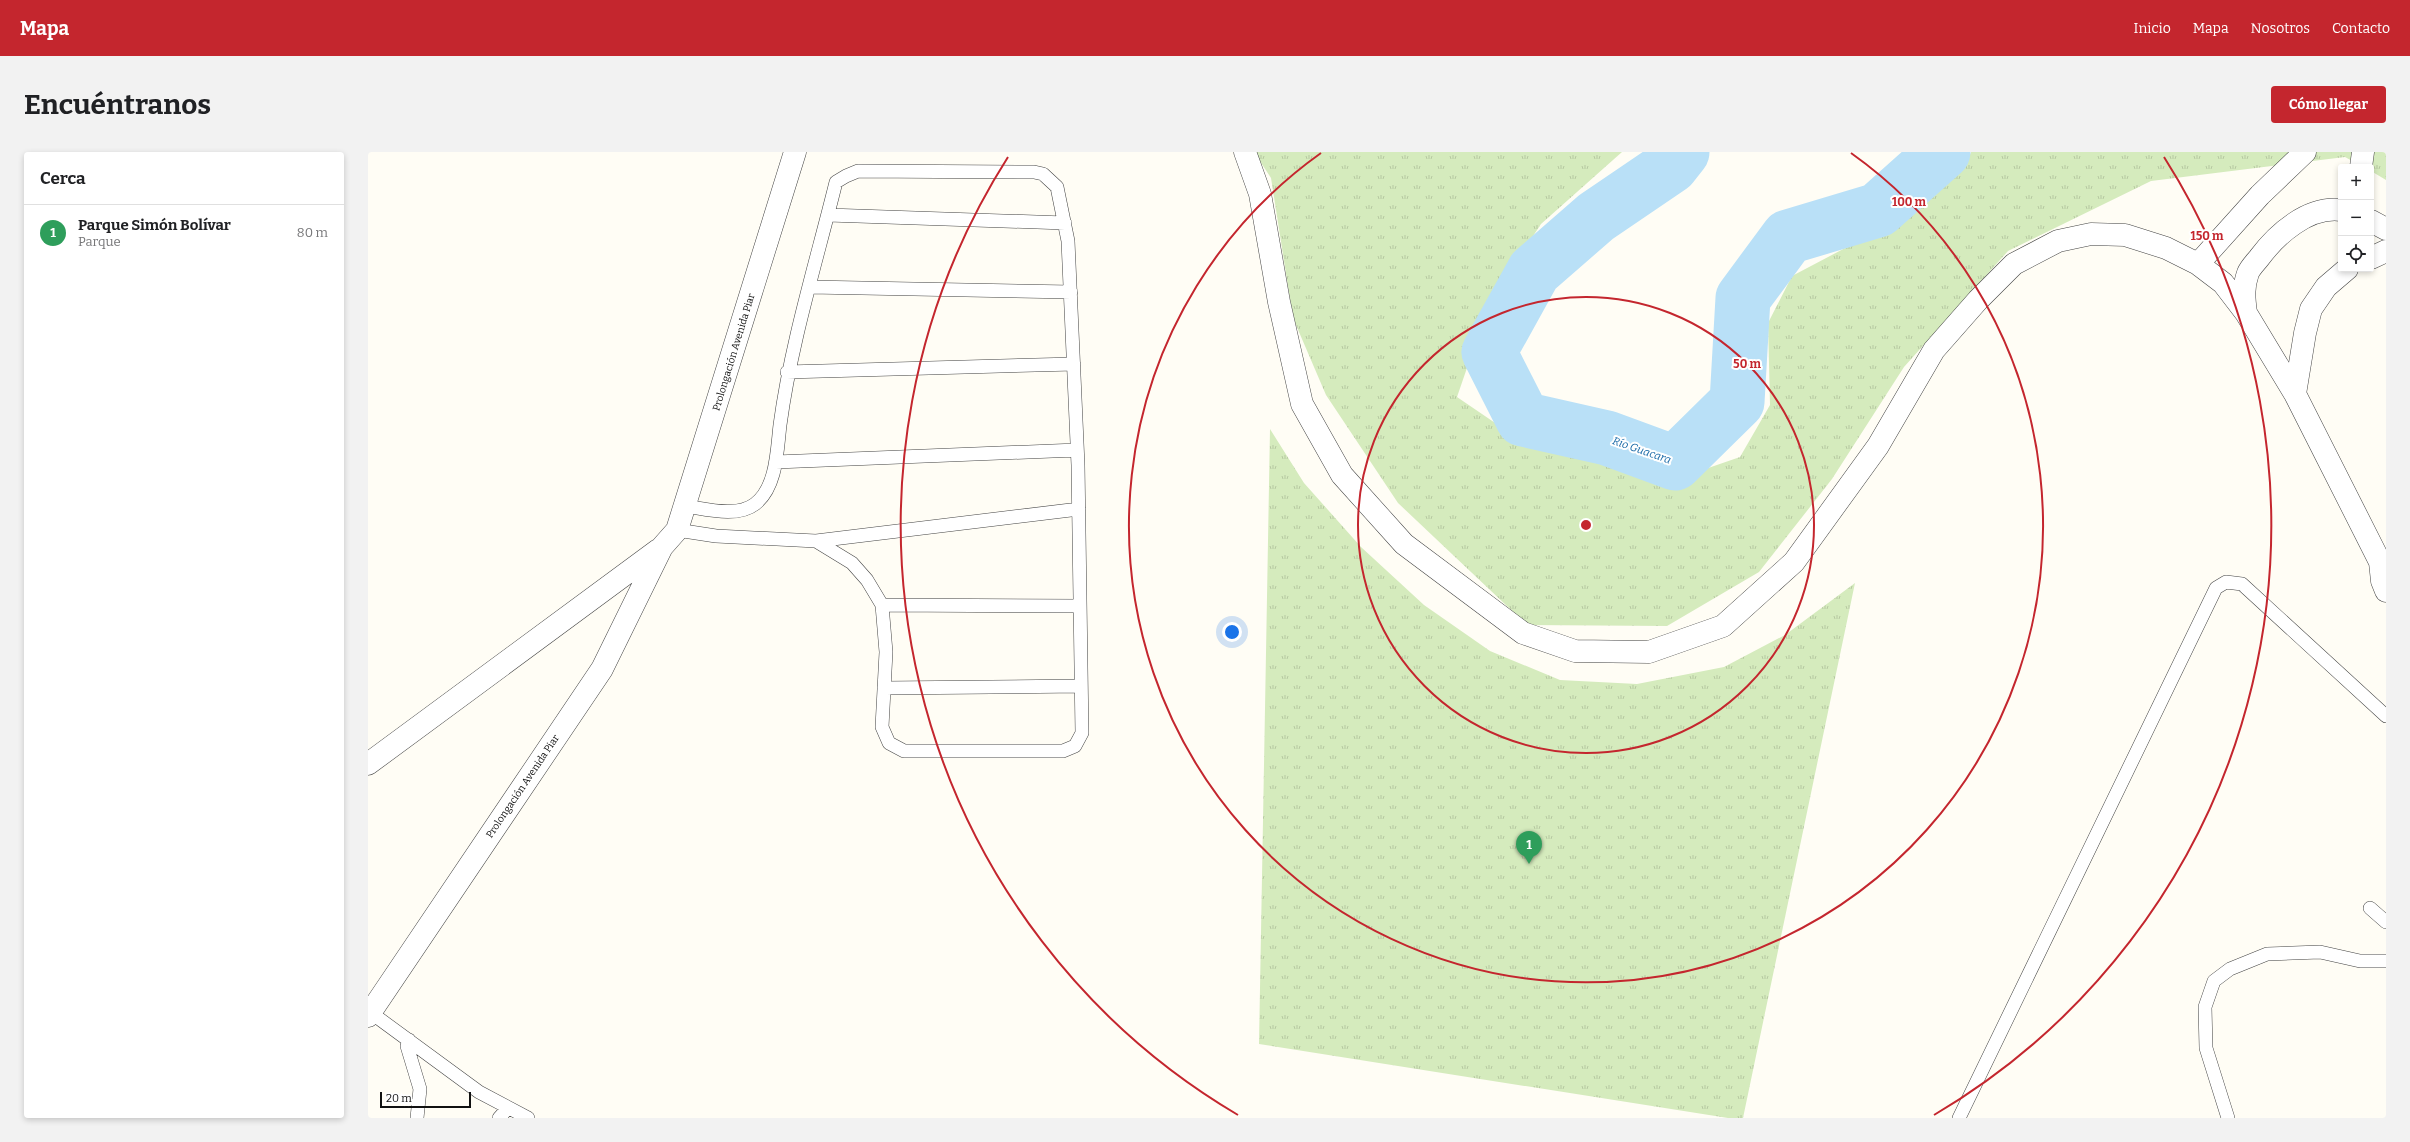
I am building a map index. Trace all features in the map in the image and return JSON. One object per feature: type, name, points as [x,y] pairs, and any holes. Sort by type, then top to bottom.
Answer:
[{"type":"street","name":"Prolongación Avenida Piar","points":[[368,764],[378,754],[533,644],[662,547],[677,530],[795,152]]},
{"type":"street","points":[[1245,152],[1260,194],[1279,302],[1302,404],[1342,475],[1404,544],[1523,633],[1575,651],[1649,652],[1723,626],[1794,562],[1878,446],[1934,350],[1978,300],[2014,264],[2058,241],[2091,234],[2125,235],[2166,248],[2198,264],[2223,283],[2246,313],[2295,394],[2383,563],[2382,581],[2386,590]]},
{"type":"street","points":[[2198,264],[2260,195],[2305,152]]},
{"type":"street","points":[[2361,164],[2363,152]]},
{"type":"street","points":[[2246,313],[2243,292],[2248,271],[2270,243],[2293,224],[2312,215],[2338,211]]},
{"type":"street","points":[[2374,222],[2386,228]]},
{"type":"street","points":[[2374,257],[2386,252]]},
{"type":"street","points":[[2295,394],[2305,333],[2311,309],[2326,287],[2344,272]]},
{"type":"street","name":"Prolongación Avenida Piar","points":[[369,1014],[602,669],[662,547]]},
{"type":"lane","points":[[685,506],[720,511],[745,511],[756,503],[766,492],[776,462],[788,372],[836,182],[846,176],[858,172],[1034,172],[1043,174],[1057,187],[1068,241],[1079,509],[1082,733],[1075,746],[1063,751],[904,751],[889,742],[882,726],[886,652],[882,605],[867,580],[852,563],[816,541]]},
{"type":"lane","points":[[828,215],[1065,223]]},
{"type":"lane","points":[[810,287],[1070,292]]},
{"type":"lane","points":[[788,372],[1074,364]]},
{"type":"lane","points":[[776,462],[1077,450]]},
{"type":"lane","points":[[677,530],[716,536],[816,541],[1079,509]]},
{"type":"lane","points":[[1959,1118],[2216,588],[2226,582],[2242,584],[2386,716]]},
{"type":"lane","points":[[882,605],[1080,606]]},
{"type":"lane","points":[[884,688],[1081,686]]},
{"type":"lane","points":[[2370,908],[2386,922]]},
{"type":"lane","points":[[2228,1118],[2206,1048],[2205,1007],[2214,981],[2230,969],[2267,954],[2320,952],[2360,961],[2386,961]]},
{"type":"lane","points":[[369,1014],[409,1040],[479,1092],[503,1113],[528,1118]]},
{"type":"lane","points":[[409,1040],[407,1046],[420,1089],[417,1118]]},
{"type":"green space","points":[[1254,152],[1622,152],[1541,224],[1490,301],[1457,397],[1504,429],[1662,484],[1740,457],[1770,405],[1768,323],[1792,276],[1923,207],[1968,160],[1971,152],[2386,152],[2386,180],[2374,173],[2374,164],[2358,164],[2345,157],[2151,181],[2008,251],[1904,367],[1832,479],[1759,572],[1667,626],[1527,625],[1398,503],[1326,395],[1293,318],[1271,178]]},
{"type":"green space","points":[[1270,429],[1304,483],[1361,547],[1424,605],[1490,651],[1560,680],[1637,684],[1724,667],[1785,635],[1855,583],[1743,1118],[1728,1118],[1259,1044]]},
{"type":"waterway","name":"Río Guacara","points":[[1682,152],[1671,166],[1596,217],[1534,271],[1489,352],[1523,419],[1607,438],[1675,463],[1737,402],[1743,298],[1788,237],[1878,210],[1943,152]]},
{"type":"place","name":"Parque Simón Bolívar","points":[[1529,864]]}]
